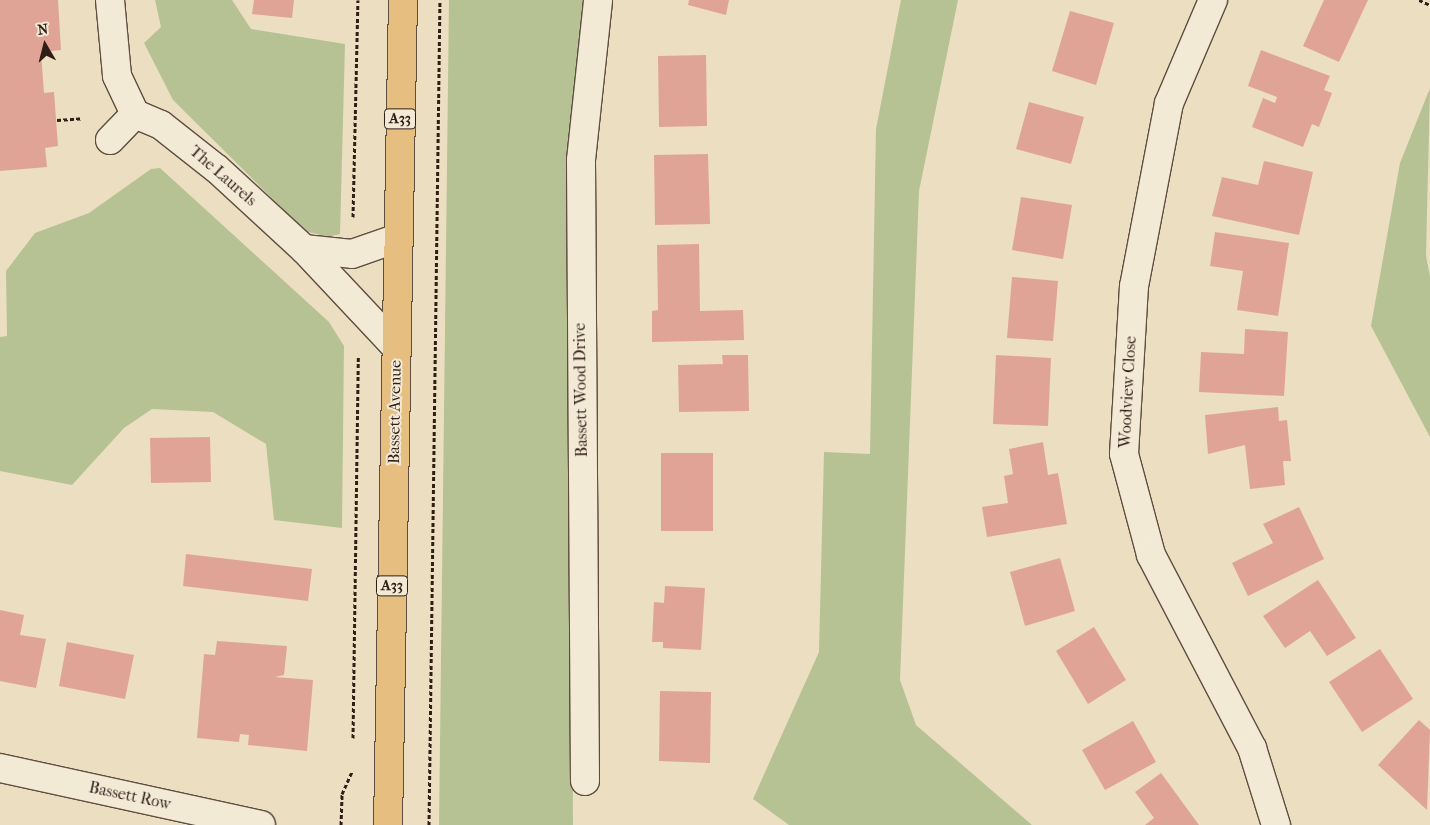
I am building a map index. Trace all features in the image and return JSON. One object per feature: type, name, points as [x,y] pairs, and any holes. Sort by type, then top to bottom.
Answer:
[{"type":"main road","name":"Bassett Avenue","points":[[388,825],[403,0]]},
{"type":"street","points":[[110,0],[116,76],[135,114],[110,140]]},
{"type":"street","name":"Bassett Wood Drive","points":[[585,782],[582,160],[598,0]]},
{"type":"street","name":"Woodview Close","points":[[1213,0],[1169,103],[1134,286],[1124,454],[1151,555],[1252,748],[1276,825]]},
{"type":"street","name":"The Laurels","points":[[135,114],[161,125],[217,169],[304,249],[396,347]]},
{"type":"street","points":[[304,249],[352,254],[398,238]]},
{"type":"street","name":"Bassett Row","points":[[0,768],[261,825]]},
{"type":"path","points":[[352,227],[358,0]]},
{"type":"path","points":[[429,825],[440,0]]},
{"type":"path","points":[[1420,0],[1430,5]]},
{"type":"path","points":[[56,120],[88,118]]},
{"type":"path","points":[[353,746],[358,347]]},
{"type":"path","points":[[341,825],[342,794],[352,765]]},
{"type":"green space","points":[[155,0],[232,0],[251,29],[345,44],[340,234],[328,237],[305,231],[173,100],[144,43],[161,27]]},
{"type":"green space","points":[[449,0],[586,0],[569,134],[573,825],[439,825]]},
{"type":"green space","points":[[901,0],[958,0],[919,191],[900,680],[916,725],[1032,825],[789,825],[753,799],[819,652],[824,452],[870,454],[876,129]]},
{"type":"green space","points":[[1430,88],[1426,256],[1430,276],[1430,437],[1371,326],[1400,163]]},
{"type":"green space","points":[[160,168],[329,322],[344,346],[342,528],[274,520],[266,444],[213,412],[152,409],[124,428],[72,485],[0,471],[0,337],[7,336],[6,271],[35,233],[89,213],[151,169]]},
{"type":"building","points":[[0,0],[58,0],[61,50],[41,52],[44,93],[54,92],[58,146],[45,148],[47,167],[0,171]]},
{"type":"building","points":[[254,0],[294,0],[292,18],[252,14]]},
{"type":"building","points":[[689,0],[729,0],[726,15],[688,5]]},
{"type":"building","points":[[1324,0],[1368,0],[1339,62],[1303,46]]},
{"type":"building","points":[[1070,11],[1114,23],[1096,85],[1052,71]]},
{"type":"building","points":[[1261,50],[1330,76],[1324,90],[1332,93],[1319,127],[1312,124],[1303,147],[1252,127],[1263,98],[1275,103],[1277,97],[1248,86]]},
{"type":"building","points":[[706,55],[707,126],[659,127],[658,56]]},
{"type":"building","points":[[1029,102],[1084,117],[1071,164],[1016,149]]},
{"type":"building","points":[[708,154],[710,224],[655,225],[654,155]]},
{"type":"building","points":[[1264,161],[1313,172],[1299,235],[1212,216],[1222,177],[1258,185]]},
{"type":"building","points":[[1021,197],[1072,205],[1063,259],[1012,250]]},
{"type":"building","points":[[1215,232],[1289,243],[1278,316],[1237,310],[1243,271],[1210,266]]},
{"type":"building","points":[[699,244],[700,311],[743,310],[744,340],[652,342],[652,311],[658,310],[657,245]]},
{"type":"building","points":[[1012,277],[1058,281],[1053,341],[1007,338]]},
{"type":"building","points":[[1245,329],[1288,332],[1284,396],[1199,392],[1201,352],[1244,354]]},
{"type":"building","points":[[722,355],[748,355],[749,411],[679,412],[678,365],[723,364]]},
{"type":"building","points":[[996,355],[1051,358],[1048,426],[993,424]]},
{"type":"building","points":[[1278,407],[1279,421],[1287,420],[1291,461],[1283,461],[1285,485],[1250,489],[1245,445],[1208,454],[1205,415]]},
{"type":"building","points":[[210,437],[211,482],[151,483],[150,438]]},
{"type":"building","points":[[1043,442],[1048,475],[1058,473],[1067,524],[987,537],[982,507],[1008,503],[1004,476],[1013,474],[1009,449]]},
{"type":"building","points":[[661,453],[713,453],[713,531],[661,531]]},
{"type":"building","points":[[1299,507],[1324,559],[1248,596],[1232,563],[1273,543],[1263,524]]},
{"type":"building","points":[[186,554],[312,569],[308,601],[183,586]]},
{"type":"building","points":[[1060,558],[1075,611],[1025,626],[1010,572]]},
{"type":"building","points":[[1318,580],[1356,638],[1327,656],[1310,631],[1285,648],[1263,616]]},
{"type":"building","points":[[665,586],[705,588],[701,650],[663,648],[663,642],[652,642],[654,602],[664,603]]},
{"type":"building","points":[[0,610],[24,615],[20,635],[46,639],[36,688],[0,681]]},
{"type":"building","points":[[1094,627],[1126,680],[1088,704],[1056,651]]},
{"type":"building","points":[[217,641],[287,646],[284,675],[275,677],[313,680],[307,751],[248,745],[249,735],[240,734],[239,742],[197,738],[204,654],[215,655]]},
{"type":"building","points":[[67,642],[134,655],[125,699],[59,686]]},
{"type":"building","points":[[1380,649],[1413,699],[1362,732],[1329,682]]},
{"type":"building","points":[[660,691],[711,692],[710,763],[659,761]]},
{"type":"building","points":[[1419,720],[1430,730],[1427,810],[1378,765]]},
{"type":"building","points":[[1133,721],[1156,762],[1105,790],[1082,750]]},
{"type":"building","points":[[1161,773],[1199,825],[1145,825],[1154,818],[1135,792]]}]
